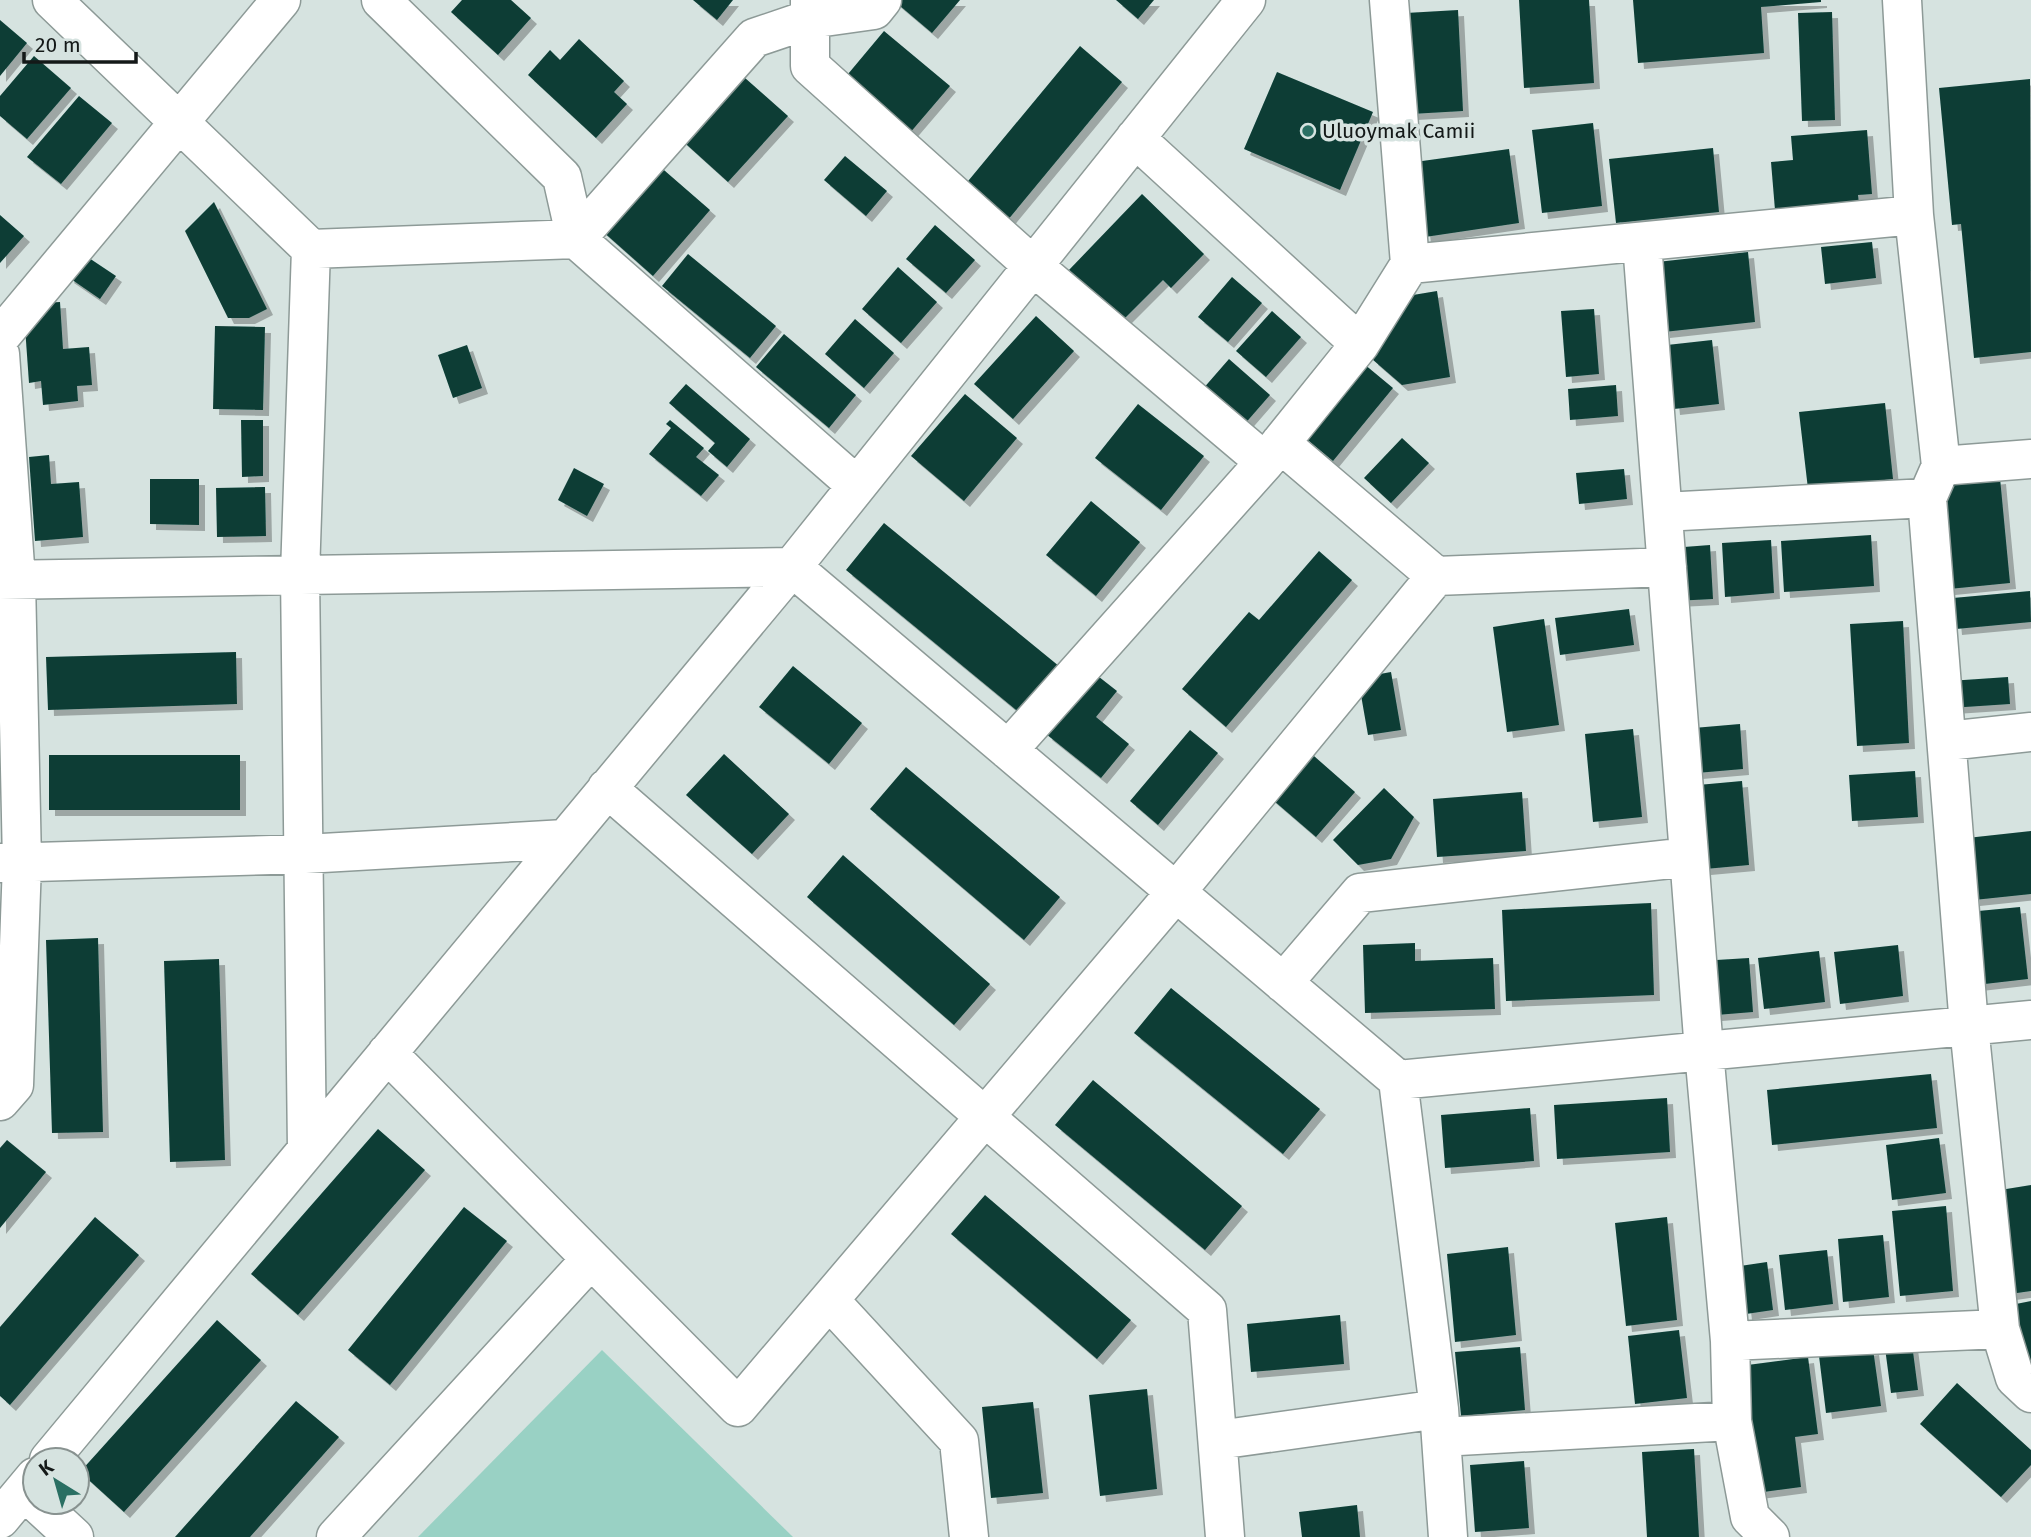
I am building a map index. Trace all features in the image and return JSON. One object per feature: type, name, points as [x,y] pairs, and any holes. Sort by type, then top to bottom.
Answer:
[{"type":"street","points":[[52,0],[311,249],[576,239],[754,38],[810,9],[874,10],[882,0]]},
{"type":"street","points":[[0,337],[281,0]]},
{"type":"street","points":[[381,0],[562,177],[576,239],[856,485]]},
{"type":"street","points":[[61,1446],[792,566],[1245,0]]},
{"type":"street","points":[[1008,750],[1272,452],[1360,344],[1410,264],[1389,0]]},
{"type":"street","points":[[1902,0],[1914,215],[1934,482],[1947,741],[1969,1026],[2000,1329],[2015,1378],[2031,1393]]},
{"type":"street","points":[[810,9],[810,66],[1033,266],[1436,576],[1667,567]]},
{"type":"street","points":[[1135,138],[1360,344]]},
{"type":"street","points":[[1410,264],[1914,215]]},
{"type":"street","points":[[1642,243],[1704,1051],[1730,1341],[1732,1421],[1750,1517],[1770,1537]]},
{"type":"street","points":[[307,1150],[306,854],[300,575],[311,249]]},
{"type":"street","points":[[0,354],[8,580],[14,1085],[0,1101]]},
{"type":"street","points":[[1663,512],[1934,482],[2031,459]]},
{"type":"street","points":[[8,580],[792,566],[1398,1080],[1440,1423],[1448,1537]]},
{"type":"street","points":[[387,1053],[738,1407],[1176,892],[1436,576]]},
{"type":"street","points":[[1947,741],[2031,732]]},
{"type":"street","points":[[607,788],[1207,1310],[1225,1537]]},
{"type":"street","points":[[11,863],[306,854],[565,839]]},
{"type":"street","points":[[1283,983],[1360,893],[1689,857]]},
{"type":"street","points":[[1398,1080],[2031,1020]]},
{"type":"street","points":[[336,1537],[591,1259]]},
{"type":"street","points":[[829,1300],[959,1441],[969,1537]]},
{"type":"street","points":[[1730,1341],[2000,1329]]},
{"type":"street","points":[[1217,1440],[1440,1423],[1732,1421]]},
{"type":"street","points":[[49,1516],[74,1537]]},
{"type":"green space","points":[[602,1350],[793,1537],[418,1537]]},
{"type":"building","points":[[462,0],[511,0],[531,18],[498,55],[451,12]]},
{"type":"building","points":[[693,0],[733,0],[717,20]]},
{"type":"building","points":[[893,0],[960,0],[932,33]]},
{"type":"building","points":[[1116,0],[1154,0],[1138,19]]},
{"type":"building","points":[[1519,0],[1589,0],[1594,83],[1524,88]]},
{"type":"building","points":[[1633,0],[1821,2],[1761,7],[1764,53],[1638,63]]},
{"type":"building","points":[[1458,10],[1463,111],[1411,114],[1406,13]]},
{"type":"building","points":[[1832,12],[1835,120],[1802,121],[1798,13]]},
{"type":"building","points":[[0,20],[27,43],[0,76]]},
{"type":"building","points":[[884,31],[950,86],[903,141],[838,86]]},
{"type":"building","points":[[579,39],[624,81],[614,92],[627,104],[596,138],[528,75],[550,50],[560,60]]},
{"type":"building","points":[[1080,46],[1122,82],[1007,221],[964,186]]},
{"type":"building","points":[[34,56],[71,88],[27,139],[0,116],[0,96]]},
{"type":"building","points":[[736,70],[788,116],[728,182],[676,135]]},
{"type":"building","name":"Uluoymak Camii","points":[[1277,72],[1373,112],[1340,190],[1244,149]]},
{"type":"building","points":[[2030,79],[2031,352],[1974,358],[1961,224],[1952,225],[1939,88]]},
{"type":"building","points":[[79,96],[112,123],[61,184],[27,157]]},
{"type":"building","points":[[1593,123],[1602,206],[1542,213],[1532,130]]},
{"type":"building","points":[[1867,130],[1872,194],[1858,195],[1859,204],[1775,210],[1771,162],[1793,160],[1791,136]]},
{"type":"building","points":[[1713,148],[1719,212],[1616,223],[1609,159]]},
{"type":"building","points":[[1509,149],[1519,223],[1425,237],[1415,162]]},
{"type":"building","points":[[845,156],[887,191],[866,216],[824,180]]},
{"type":"building","points":[[657,164],[710,210],[653,276],[600,229]]},
{"type":"building","points":[[1142,194],[1204,254],[1171,288],[1163,280],[1122,321],[1069,270]]},
{"type":"building","points":[[214,202],[267,309],[249,318],[228,318],[185,231]]},
{"type":"building","points":[[0,215],[24,236],[0,263]]},
{"type":"building","points":[[935,225],[975,260],[946,293],[906,259]]},
{"type":"building","points":[[1872,242],[1876,278],[1825,284],[1821,247]]},
{"type":"building","points":[[1748,252],[1755,322],[1664,332],[1657,262]]},
{"type":"building","points":[[83,254],[116,276],[100,299],[68,277]]},
{"type":"building","points":[[688,254],[776,326],[750,358],[662,286]]},
{"type":"building","points":[[898,267],[937,302],[901,343],[862,309]]},
{"type":"building","points":[[1232,277],[1262,303],[1228,342],[1198,317]]},
{"type":"building","points":[[1437,291],[1450,377],[1402,385],[1372,359],[1407,296]]},
{"type":"building","points":[[60,302],[63,349],[89,347],[92,385],[77,386],[78,401],[43,405],[41,381],[29,383],[24,313],[42,303]]},
{"type":"building","points":[[1594,309],[1599,374],[1566,377],[1561,311]]},
{"type":"building","points":[[1272,311],[1301,337],[1266,377],[1236,351]]},
{"type":"building","points":[[1036,316],[1074,351],[1013,419],[974,384]]},
{"type":"building","points":[[855,319],[894,353],[864,388],[825,354]]},
{"type":"building","points":[[215,326],[265,327],[263,410],[213,409]]},
{"type":"building","points":[[784,334],[856,395],[829,428],[756,367]]},
{"type":"building","points":[[1712,340],[1719,404],[1674,409],[1667,345]]},
{"type":"building","points":[[467,345],[482,388],[453,398],[438,355]]},
{"type":"building","points":[[1229,359],[1270,395],[1236,434],[1195,398]]},
{"type":"building","points":[[1358,359],[1393,388],[1333,461],[1298,432]]},
{"type":"building","points":[[686,384],[750,439],[727,467],[708,451],[715,443],[669,403]]},
{"type":"building","points":[[1616,385],[1618,416],[1570,420],[1568,389]]},
{"type":"building","points":[[965,394],[1017,438],[964,501],[911,456]]},
{"type":"building","points":[[1885,403],[1893,479],[1808,489],[1799,412]]},
{"type":"building","points":[[1138,404],[1204,456],[1161,510],[1095,458]]},
{"type":"building","points":[[241,420],[263,420],[263,476],[242,477]]},
{"type":"building","points":[[670,420],[704,448],[696,457],[719,475],[701,496],[649,454],[671,428],[666,424]]},
{"type":"building","points":[[1402,438],[1429,463],[1391,503],[1364,478]]},
{"type":"building","points":[[49,455],[51,484],[79,482],[83,537],[35,541],[29,457]]},
{"type":"building","points":[[574,468],[604,484],[587,516],[558,500]]},
{"type":"building","points":[[1624,469],[1627,499],[1579,504],[1576,473]]},
{"type":"building","points":[[2000,478],[2010,583],[1949,589],[1939,484]]},
{"type":"building","points":[[150,479],[199,479],[199,525],[150,524]]},
{"type":"building","points":[[265,487],[266,536],[217,537],[216,488]]},
{"type":"building","points":[[1091,501],[1140,542],[1096,596],[1046,555]]},
{"type":"building","points":[[884,523],[1065,671],[1026,718],[846,570]]},
{"type":"building","points":[[1871,535],[1874,586],[1784,592],[1781,541]]},
{"type":"building","points":[[1771,540],[1774,593],[1725,597],[1722,543]]},
{"type":"building","points":[[1710,545],[1713,599],[1674,601],[1671,548]]},
{"type":"building","points":[[1319,551],[1352,580],[1226,727],[1182,689],[1249,612],[1259,620]]},
{"type":"building","points":[[2030,591],[2031,622],[1956,629],[1953,598]]},
{"type":"building","points":[[1629,609],[1634,645],[1560,655],[1555,618]]},
{"type":"building","points":[[1544,619],[1559,725],[1507,732],[1493,627]]},
{"type":"building","points":[[1903,621],[1909,743],[1857,746],[1850,624]]},
{"type":"building","points":[[236,652],[237,704],[48,710],[46,657]]},
{"type":"building","points":[[793,666],[862,723],[829,764],[759,707]]},
{"type":"building","points":[[1391,672],[1401,730],[1368,735],[1358,678]]},
{"type":"building","points":[[1094,673],[1117,691],[1096,717],[1129,744],[1101,778],[1046,734]]},
{"type":"building","points":[[2008,677],[2010,704],[1950,708],[1949,681]]},
{"type":"building","points":[[1740,724],[1743,769],[1685,774],[1682,729]]},
{"type":"building","points":[[1633,729],[1642,817],[1593,822],[1585,734]]},
{"type":"building","points":[[1190,730],[1218,753],[1158,825],[1130,801]]},
{"type":"building","points":[[1306,749],[1355,792],[1316,837],[1266,794]]},
{"type":"building","points":[[724,754],[789,814],[752,854],[686,795]]},
{"type":"building","points":[[49,755],[240,755],[240,810],[49,810]]},
{"type":"building","points":[[906,767],[1060,897],[1024,940],[870,809]]},
{"type":"building","points":[[1915,771],[1918,817],[1852,821],[1849,775]]},
{"type":"building","points":[[1742,781],[1749,865],[1694,870],[1687,786]]},
{"type":"building","points":[[1384,788],[1414,817],[1391,859],[1358,865],[1333,840]]},
{"type":"building","points":[[1522,792],[1526,851],[1437,857],[1433,799]]},
{"type":"building","points":[[2031,831],[2031,894],[1974,900],[1967,838]]},
{"type":"building","points":[[843,855],[990,984],[954,1025],[807,897]]},
{"type":"building","points":[[1651,903],[1654,995],[1506,1001],[1502,910]]},
{"type":"building","points":[[2020,907],[2028,979],[1976,985],[1968,912]]},
{"type":"building","points":[[98,938],[103,1132],[52,1133],[46,940]]},
{"type":"building","points":[[1415,943],[1415,961],[1493,958],[1495,1009],[1365,1013],[1363,945]]},
{"type":"building","points":[[1898,945],[1903,996],[1840,1004],[1834,952]]},
{"type":"building","points":[[1819,951],[1825,1002],[1764,1009],[1758,958]]},
{"type":"building","points":[[1749,958],[1753,1012],[1704,1016],[1700,961]]},
{"type":"building","points":[[219,959],[225,1160],[170,1162],[164,961]]},
{"type":"building","points":[[1171,988],[1320,1109],[1283,1154],[1134,1033]]},
{"type":"building","points":[[1931,1074],[1937,1128],[1772,1145],[1767,1090]]},
{"type":"building","points":[[1093,1080],[1242,1206],[1205,1250],[1055,1125]]},
{"type":"building","points":[[1667,1098],[1670,1152],[1557,1159],[1554,1105]]},
{"type":"building","points":[[1530,1108],[1534,1161],[1445,1168],[1441,1115]]},
{"type":"building","points":[[378,1129],[425,1170],[298,1315],[251,1274]]},
{"type":"building","points":[[1939,1138],[1946,1193],[1892,1200],[1886,1145]]},
{"type":"building","points":[[7,1140],[46,1172],[0,1228],[0,1148]]},
{"type":"building","points":[[2031,1185],[2031,1291],[2010,1294],[1994,1191]]},
{"type":"building","points":[[985,1195],[1131,1320],[1097,1359],[951,1234]]},
{"type":"building","points":[[1946,1206],[1953,1291],[1900,1296],[1892,1211]]},
{"type":"building","points":[[464,1207],[507,1241],[390,1385],[348,1350]]},
{"type":"building","points":[[95,1217],[139,1255],[10,1405],[0,1396],[0,1327]]},
{"type":"building","points":[[1667,1217],[1677,1320],[1626,1326],[1615,1223]]},
{"type":"building","points":[[1883,1235],[1889,1297],[1843,1302],[1838,1239]]},
{"type":"building","points":[[1508,1247],[1516,1335],[1455,1342],[1447,1254]]},
{"type":"building","points":[[1827,1250],[1833,1304],[1785,1310],[1779,1255]]},
{"type":"building","points":[[1767,1262],[1773,1310],[1746,1314],[1740,1266]]},
{"type":"building","points":[[2031,1301],[2031,1360],[2023,1362],[2011,1305]]},
{"type":"building","points":[[1340,1315],[1344,1364],[1251,1372],[1247,1324]]},
{"type":"building","points":[[217,1320],[261,1360],[124,1512],[91,1482],[91,1460]]},
{"type":"building","points":[[1679,1330],[1687,1398],[1635,1404],[1628,1336]]},
{"type":"building","points":[[1912,1344],[1918,1390],[1891,1393],[1885,1348]]},
{"type":"building","points":[[1520,1347],[1525,1410],[1461,1416],[1455,1352]]},
{"type":"building","points":[[1873,1349],[1881,1406],[1826,1413],[1819,1356]]},
{"type":"building","points":[[1808,1357],[1818,1434],[1795,1437],[1801,1487],[1756,1493],[1740,1366]]},
{"type":"building","points":[[1957,1383],[2031,1450],[2031,1465],[2001,1497],[1920,1424]]},
{"type":"building","points":[[1147,1389],[1157,1489],[1100,1496],[1089,1395]]},
{"type":"building","points":[[296,1401],[339,1437],[250,1537],[175,1537]]},
{"type":"building","points":[[1033,1402],[1043,1493],[991,1498],[982,1407]]},
{"type":"building","points":[[1694,1449],[1699,1537],[1647,1537],[1642,1452]]},
{"type":"building","points":[[1524,1461],[1529,1528],[1475,1532],[1470,1465]]},
{"type":"building","points":[[1357,1505],[1360,1537],[1302,1537],[1299,1512]]},
{"type":"place","name":"Uluoymak Camii","points":[[1308,131]]}]
